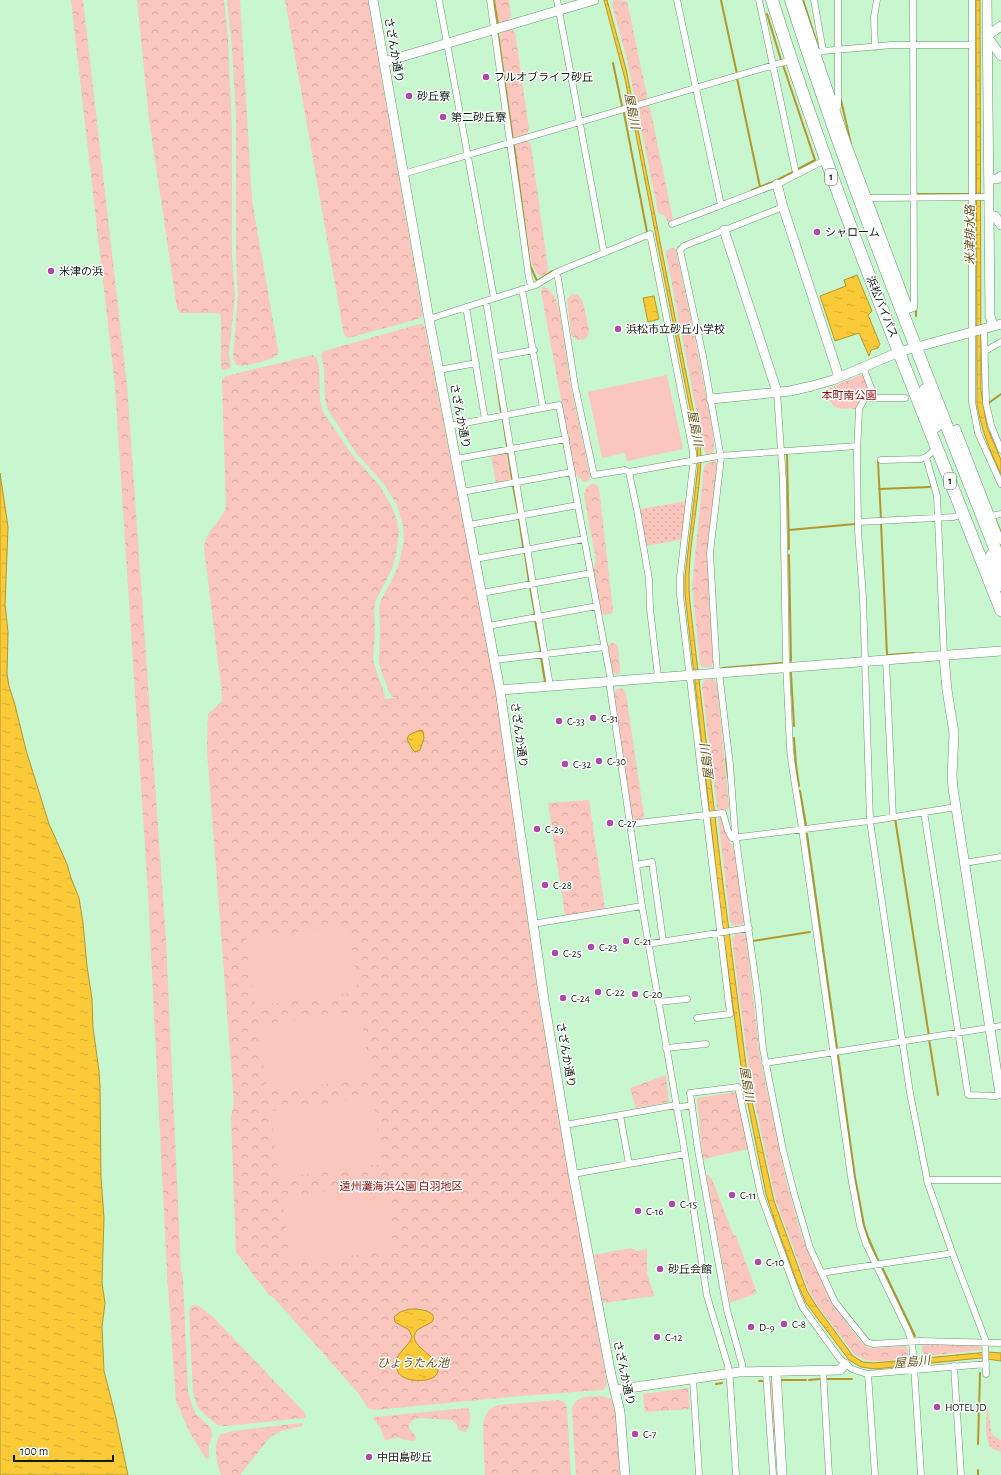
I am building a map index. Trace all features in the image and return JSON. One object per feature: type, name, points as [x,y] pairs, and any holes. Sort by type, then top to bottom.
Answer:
[{"type":"highway","name":"浜松バイパス","points":[[772,0],[825,160],[908,349],[949,432],[988,518],[1001,564]]},
{"type":"highway","name":"浜松バイパス","points":[[791,0],[828,116],[868,224],[906,311],[908,349],[938,449],[1001,610]]},
{"type":"highway","points":[[868,224],[876,259],[890,307],[927,397],[942,446],[946,470]]},
{"type":"highway","points":[[988,518],[1001,585]]},
{"type":"street","name":"さざんか通り","points":[[373,0],[429,319],[500,690],[532,924],[573,1174],[621,1423],[625,1475]]},
{"type":"street","points":[[439,0],[494,298]]},
{"type":"street","points":[[490,0],[529,278],[532,286]]},
{"type":"street","points":[[557,0],[604,253]]},
{"type":"street","points":[[384,62],[594,0]]},
{"type":"street","points":[[677,0],[720,205]]},
{"type":"street","points":[[759,0],[797,174]]},
{"type":"street","points":[[799,0],[906,311],[914,308],[913,0]]},
{"type":"street","points":[[814,0],[823,51]]},
{"type":"street","points":[[835,108],[838,107],[838,0]]},
{"type":"street","points":[[876,47],[874,17],[877,0]]},
{"type":"street","points":[[972,0],[972,402],[973,413],[982,443],[1001,484]]},
{"type":"street","points":[[987,0],[989,179],[986,197],[989,216],[990,327],[985,351],[986,403],[991,425],[1001,450]]},
{"type":"street","points":[[987,36],[1001,26]]},
{"type":"street","points":[[987,36],[1001,56]]},
{"type":"street","points":[[816,53],[823,51],[876,47],[972,46]]},
{"type":"street","points":[[403,174],[791,60]]},
{"type":"street","points":[[672,224],[777,184],[825,160]]},
{"type":"street","points":[[989,179],[997,179],[1001,176]]},
{"type":"street","points":[[777,184],[783,207],[839,377]]},
{"type":"street","points":[[868,199],[914,197],[986,197]]},
{"type":"street","points":[[783,207],[684,246],[680,250],[711,399],[721,456],[710,553],[718,672],[736,837],[749,928],[765,1063],[794,1193],[808,1242],[835,1302],[867,1342],[873,1344],[912,1341],[985,1345],[1001,1343]]},
{"type":"street","points":[[989,216],[995,216],[1001,225]]},
{"type":"street","points":[[724,230],[777,392],[782,451],[786,667],[791,758],[851,1177],[863,1238],[912,1341],[921,1475]]},
{"type":"street","points":[[429,319],[532,286],[556,273],[650,234],[694,460],[680,586],[730,1014],[697,1018]]},
{"type":"street","points":[[556,273],[575,386],[594,475],[625,470],[629,472],[721,456],[857,446]]},
{"type":"street","points":[[522,289],[534,350],[543,408]]},
{"type":"street","points":[[486,301],[512,449],[550,686]]},
{"type":"street","points":[[466,308],[485,419]]},
{"type":"street","points":[[711,399],[777,392],[812,386],[839,377],[908,349],[990,327]]},
{"type":"street","points":[[985,351],[1001,342]]},
{"type":"street","points":[[496,357],[534,350]]},
{"type":"street","points":[[439,370],[476,363]]},
{"type":"street","points":[[863,367],[874,393],[874,398]]},
{"type":"street","points":[[905,398],[865,398],[860,409],[857,446],[858,522],[859,563],[863,597],[870,821],[910,1093],[927,1180],[985,1339],[986,1374]]},
{"type":"street","points":[[449,426],[560,405],[605,647],[642,906],[685,1153],[706,1296],[729,1373],[736,1475]]},
{"type":"street","points":[[456,459],[566,439]]},
{"type":"street","points":[[881,460],[921,458],[926,457],[938,449]]},
{"type":"street","points":[[924,812],[968,1095],[996,1096],[1001,1094],[964,863],[952,775],[954,733],[947,690],[944,656],[936,490],[926,457]]},
{"type":"street","points":[[462,492],[572,472]]},
{"type":"street","points":[[629,472],[649,579],[650,609],[658,677]]},
{"type":"street","points":[[468,525],[578,505]]},
{"type":"street","points":[[858,522],[954,517],[963,514]]},
{"type":"street","points":[[1001,514],[988,518],[1001,541]]},
{"type":"street","points":[[475,559],[584,539]]},
{"type":"street","points":[[482,593],[591,573]]},
{"type":"street","points":[[488,626],[597,606]]},
{"type":"street","points":[[494,660],[605,647]]},
{"type":"street","points":[[500,690],[1001,651]]},
{"type":"street","points":[[886,660],[893,817]]},
{"type":"street","points":[[630,824],[723,813],[728,831],[732,838],[870,821],[956,807]]},
{"type":"street","points":[[964,863],[1001,857]]},
{"type":"street","points":[[636,865],[652,862],[663,941]]},
{"type":"street","points":[[532,924],[642,906]]},
{"type":"street","points":[[648,944],[749,928]]},
{"type":"street","points":[[658,1002],[687,999]]},
{"type":"street","points":[[765,1063],[1001,1026]]},
{"type":"street","points":[[666,1048],[706,1044]]},
{"type":"street","points":[[743,1372],[727,1310],[698,1150],[690,1093],[738,1087],[761,1196],[797,1294],[807,1314],[845,1364],[859,1372],[868,1374],[915,1368],[954,1366],[986,1362]]},
{"type":"street","points":[[565,1125],[676,1106],[692,1105]]},
{"type":"street","points":[[620,1115],[629,1164]]},
{"type":"street","points":[[573,1174],[698,1150]]},
{"type":"street","points":[[927,1180],[1001,1180]]},
{"type":"street","points":[[823,1273],[952,1252]]},
{"type":"street","points":[[615,1390],[729,1373],[840,1370],[845,1364]]},
{"type":"street","points":[[954,1366],[961,1475]]},
{"type":"street","points":[[822,1370],[829,1475]]},
{"type":"street","points":[[776,1371],[782,1475]]},
{"type":"street","points":[[766,1372],[773,1475]]},
{"type":"street","points":[[868,1374],[875,1475]]},
{"type":"street","points":[[693,1378],[699,1475]]},
{"type":"green space","points":[[71,0],[83,0],[127,385],[166,940],[188,1392],[196,1414],[211,1428],[212,1436],[209,1445],[209,1457],[206,1459],[190,1433],[176,1401],[167,1273],[148,893],[115,386]]},
{"type":"green space","points":[[137,0],[224,0],[228,38],[232,130],[232,258],[235,295],[229,354],[231,367],[225,370],[221,368],[221,316],[215,313],[180,313],[177,308],[149,119]]},
{"type":"green space","points":[[227,0],[240,0],[252,200],[278,350],[278,354],[270,359],[240,366],[236,365],[233,358],[238,295],[236,258],[236,117],[232,48]]},
{"type":"green space","points":[[285,0],[368,0],[423,315],[418,319],[348,338],[344,335]]},
{"type":"green space","points":[[495,0],[509,0],[511,16],[509,21],[499,22]]},
{"type":"green space","points":[[613,0],[627,1],[647,96],[646,101],[639,103],[635,99],[627,59],[612,5]]},
{"type":"green space","points":[[511,29],[515,32],[529,129],[526,136],[517,139],[513,135],[500,38],[502,32]]},
{"type":"green space","points":[[647,105],[650,108],[673,219],[670,222],[668,222],[664,215],[659,214],[658,212],[638,112],[639,107]]},
{"type":"green space","points":[[527,140],[531,145],[548,269],[547,273],[539,276],[531,259],[515,149],[517,143]]},
{"type":"green space","points":[[672,248],[676,250],[713,432],[714,451],[711,454],[707,454],[704,450],[666,253],[666,251]]},
{"type":"green space","points":[[543,287],[551,292],[559,308],[571,387],[590,475],[590,479],[586,482],[578,477],[574,469],[541,291]]},
{"type":"green space","points":[[573,294],[578,295],[583,302],[589,330],[587,337],[582,340],[576,339],[571,333],[567,300]]},
{"type":"green space","name":"遠州灘海浜公園 白羽地区","points":[[422,324],[425,328],[496,691],[539,1001],[607,1383],[605,1388],[602,1390],[375,1410],[368,1408],[359,1394],[274,1298],[269,1295],[236,1252],[231,1117],[234,1103],[207,750],[208,714],[222,701],[221,689],[223,689],[221,686],[204,548],[208,535],[226,507],[222,380],[226,376],[313,355],[317,359],[319,366],[320,401],[323,412],[353,456],[380,486],[392,507],[397,520],[399,533],[396,554],[392,569],[376,600],[374,609],[375,630],[373,660],[385,695],[384,699],[394,698],[389,692],[379,664],[379,609],[380,602],[399,563],[404,540],[403,526],[397,505],[384,484],[356,453],[328,410],[325,400],[324,369],[321,354],[324,351]]},
{"type":"green space","name":"本町南公園","points":[[863,374],[871,393],[857,409],[840,408],[833,405],[825,390]]},
{"type":"green space","points":[[667,375],[683,449],[627,461],[625,453],[602,458],[588,392]]},
{"type":"green space","points":[[506,452],[511,480],[496,484],[491,455]]},
{"type":"green space","points":[[713,461],[717,463],[717,466],[708,541],[713,663],[711,667],[702,667],[700,663],[692,586],[704,467]]},
{"type":"green space","points":[[592,484],[595,484],[599,488],[613,610],[612,613],[606,615],[602,614],[601,612],[593,569],[596,561],[584,495],[586,488]]},
{"type":"green space","points":[[687,501],[683,539],[646,546],[640,509]]},
{"type":"green space","points":[[612,643],[616,644],[618,647],[620,673],[617,674],[612,670],[608,648]]},
{"type":"green space","points":[[711,679],[717,684],[729,806],[727,810],[722,811],[717,809],[702,685],[705,680]]},
{"type":"green space","points":[[621,688],[626,694],[644,815],[644,817],[640,820],[634,820],[632,816],[614,696],[615,691]]},
{"type":"green space","points":[[589,800],[605,909],[565,916],[548,803]]},
{"type":"green space","points":[[718,816],[721,816],[735,853],[744,920],[744,923],[740,925],[733,926],[730,921]]},
{"type":"green space","points":[[349,925],[358,992],[255,1006],[246,939]]},
{"type":"green space","points":[[743,933],[746,936],[760,1057],[786,1180],[802,1237],[832,1304],[862,1343],[869,1348],[905,1346],[908,1350],[908,1355],[906,1357],[886,1361],[873,1361],[866,1360],[854,1354],[818,1306],[809,1291],[776,1201],[751,1084],[732,939],[735,934]]},
{"type":"green space","points":[[361,1011],[370,1078],[267,1092],[258,1025]]},
{"type":"green space","points":[[666,1075],[669,1102],[636,1108],[630,1088]]},
{"type":"green space","points":[[735,1092],[748,1149],[703,1159],[697,1098]]},
{"type":"green space","points":[[373,1097],[382,1164],[279,1178],[270,1111]]},
{"type":"green space","points":[[706,1175],[710,1176],[712,1179],[733,1234],[736,1236],[757,1293],[730,1303]]},
{"type":"green space","points":[[385,1183],[394,1250],[291,1264],[282,1197]]},
{"type":"green space","points":[[631,1248],[637,1251],[647,1249],[647,1273],[654,1296],[603,1303],[594,1255]]},
{"type":"green space","points":[[193,1305],[199,1306],[214,1318],[305,1413],[305,1418],[225,1426],[218,1425],[205,1415],[197,1406],[193,1392],[189,1312]]},
{"type":"green space","points":[[924,1344],[979,1346],[982,1349],[927,1356],[922,1351],[922,1346]]},
{"type":"green space","points":[[769,1381],[773,1382],[776,1436],[772,1436]]},
{"type":"green space","points":[[688,1388],[690,1409],[645,1412],[643,1394]]},
{"type":"green space","points":[[603,1396],[611,1399],[616,1415],[620,1475],[576,1475],[572,1409],[577,1401],[584,1397]]},
{"type":"green space","points":[[558,1400],[562,1401],[566,1405],[567,1409],[571,1475],[485,1475],[483,1427],[485,1416],[489,1410],[499,1405]]},
{"type":"green space","points":[[988,1406],[991,1432],[1001,1441],[1001,1452],[992,1448],[988,1442],[986,1427]]},
{"type":"green space","points":[[466,1408],[469,1409],[470,1418],[466,1432],[459,1430],[452,1420],[420,1418],[413,1420],[409,1424],[409,1428],[416,1437],[414,1441],[397,1437],[385,1440],[380,1427],[373,1419],[375,1417]]},
{"type":"green space","points":[[302,1423],[302,1426],[281,1431],[270,1437],[240,1475],[221,1475],[216,1448],[218,1438],[221,1434],[233,1431]]},
{"type":"water","name":"屋島川","points":[[604,0],[607,0],[626,69],[700,444],[700,474],[689,576],[690,603],[747,1073],[774,1201],[807,1291],[853,1356],[863,1362],[874,1363],[988,1352],[1001,1353],[1001,1361],[980,1358],[875,1369],[861,1367],[849,1360],[806,1303],[798,1285],[766,1194],[742,1074],[723,931],[685,594],[685,577],[698,466],[697,444],[625,79]]},
{"type":"water","points":[[976,0],[980,0],[981,391],[987,427],[1001,460],[1001,474],[986,440],[977,404]]},
{"type":"water","points":[[857,275],[872,311],[868,315],[880,344],[878,348],[871,350],[869,356],[859,333],[835,341],[820,296],[846,286],[844,280]]},
{"type":"water","points":[[654,296],[659,319],[648,322],[643,298]]},
{"type":"water","points":[[0,473],[8,527],[5,605],[8,632],[7,674],[9,686],[26,750],[49,824],[67,864],[79,898],[83,923],[100,1086],[101,1178],[104,1218],[102,1283],[105,1303],[102,1327],[104,1371],[128,1475],[0,1475]]},
{"type":"water","points":[[420,730],[423,731],[424,738],[420,750],[415,752],[407,739],[409,735]]},
{"type":"water","name":"ひょうたん池","points":[[410,1309],[427,1311],[433,1315],[432,1322],[417,1330],[414,1336],[418,1345],[435,1361],[437,1366],[438,1371],[436,1375],[426,1380],[407,1379],[401,1376],[396,1366],[398,1356],[412,1337],[409,1330],[395,1322],[394,1317],[400,1312]]},
{"type":"waterway","points":[[494,0],[498,24]]},
{"type":"waterway","points":[[721,0],[737,74]]},
{"type":"waterway","points":[[803,0],[817,43]]},
{"type":"waterway","points":[[767,14],[781,60]]},
{"type":"waterway","points":[[498,33],[513,140]]},
{"type":"waterway","name":"屋島川","points":[[613,63],[622,106]]},
{"type":"waterway","points":[[783,65],[815,160],[798,169]]},
{"type":"waterway","points":[[737,78],[760,187]]},
{"type":"waterway","points":[[841,100],[851,144]]},
{"type":"waterway","name":"屋島川","points":[[624,113],[647,232]]},
{"type":"waterway","points":[[514,145],[530,265],[537,281],[552,271]]},
{"type":"waterway","points":[[752,190],[793,172]]},
{"type":"waterway","points":[[915,194],[970,194]]},
{"type":"waterway","points":[[916,309],[916,316]]},
{"type":"waterway","points":[[497,384],[501,412]]},
{"type":"waterway","points":[[990,402],[1001,394]]},
{"type":"waterway","points":[[503,420],[507,446]]},
{"type":"waterway","points":[[508,453],[512,479]]},
{"type":"waterway","points":[[787,455],[789,549]]},
{"type":"waterway","points":[[878,462],[881,519]]},
{"type":"waterway","points":[[513,486],[518,512]]},
{"type":"waterway","points":[[879,489],[930,487]]},
{"type":"waterway","points":[[995,518],[1001,533]]},
{"type":"waterway","points":[[519,519],[523,546]]},
{"type":"waterway","points":[[881,523],[887,655]]},
{"type":"waterway","points":[[789,530],[855,524]]},
{"type":"waterway","points":[[525,554],[529,582]]},
{"type":"waterway","points":[[789,555],[791,661]]},
{"type":"waterway","points":[[530,587],[535,615]]},
{"type":"waterway","points":[[535,620],[541,652]]},
{"type":"waterway","points":[[887,655],[914,653]]},
{"type":"waterway","points":[[541,657],[545,682]]},
{"type":"waterway","points":[[722,668],[782,663]]},
{"type":"waterway","points":[[791,673],[794,726]]},
{"type":"waterway","points":[[794,738],[799,786]]},
{"type":"waterway","points":[[726,758],[728,777]]},
{"type":"waterway","points":[[800,791],[806,825]]},
{"type":"waterway","points":[[895,818],[929,1036]]},
{"type":"waterway","points":[[807,834],[837,1048]]},
{"type":"waterway","points":[[753,941],[810,932]]},
{"type":"waterway","points":[[929,1039],[938,1095]]},
{"type":"waterway","points":[[838,1055],[855,1177],[864,1225],[878,1260]]},
{"type":"waterway","points":[[883,1269],[915,1336]]},
{"type":"waterway","points":[[978,1444],[980,1373]]},
{"type":"waterway","points":[[809,1380],[820,1379]]},
{"type":"waterway","points":[[826,1379],[852,1379]]},
{"type":"waterway","points":[[781,1380],[806,1380]]},
{"type":"waterway","points":[[759,1381],[764,1381]]},
{"type":"waterway","points":[[716,1384],[722,1383]]},
{"type":"waterway","points":[[978,1470],[978,1475]]},
{"type":"place","name":"フルオブライフ砂丘","points":[[486,77]]},
{"type":"place","name":"砂丘寮","points":[[409,96]]},
{"type":"place","name":"第二砂丘寮","points":[[443,117]]},
{"type":"place","name":"シャローム","points":[[817,232]]},
{"type":"place","name":"米津の浜","points":[[51,271]]},
{"type":"place","name":"浜松市立砂丘小学校","points":[[618,329]]},
{"type":"place","name":"C-31","points":[[593,718]]},
{"type":"place","name":"C-33","points":[[559,721]]},
{"type":"place","name":"C-30","points":[[599,761]]},
{"type":"place","name":"C-32","points":[[565,764]]},
{"type":"place","name":"C-27","points":[[610,823]]},
{"type":"place","name":"C-29","points":[[537,829]]},
{"type":"place","name":"C-28","points":[[545,885]]},
{"type":"place","name":"C-21","points":[[626,941]]},
{"type":"place","name":"C-23","points":[[591,947]]},
{"type":"place","name":"C-25","points":[[555,953]]},
{"type":"place","name":"C-22","points":[[598,992]]},
{"type":"place","name":"C-20","points":[[635,994]]},
{"type":"place","name":"C-24","points":[[563,998]]},
{"type":"place","name":"C-11","points":[[732,1195]]},
{"type":"place","name":"C-15","points":[[672,1204]]},
{"type":"place","name":"C-16","points":[[638,1211]]},
{"type":"place","name":"C-10","points":[[758,1262]]},
{"type":"place","name":"砂丘会館","points":[[660,1269]]},
{"type":"place","name":"C-8","points":[[784,1324]]},
{"type":"place","name":"D-9","points":[[751,1327]]},
{"type":"place","name":"C-12","points":[[657,1337]]},
{"type":"place","name":"HOTEL JD","points":[[937,1407]]},
{"type":"place","name":"C-7","points":[[635,1434]]},
{"type":"place","name":"中田島砂丘","points":[[369,1457]]},
{"type":"water label","name":"米津排水路","points":[[970,235]]}]
